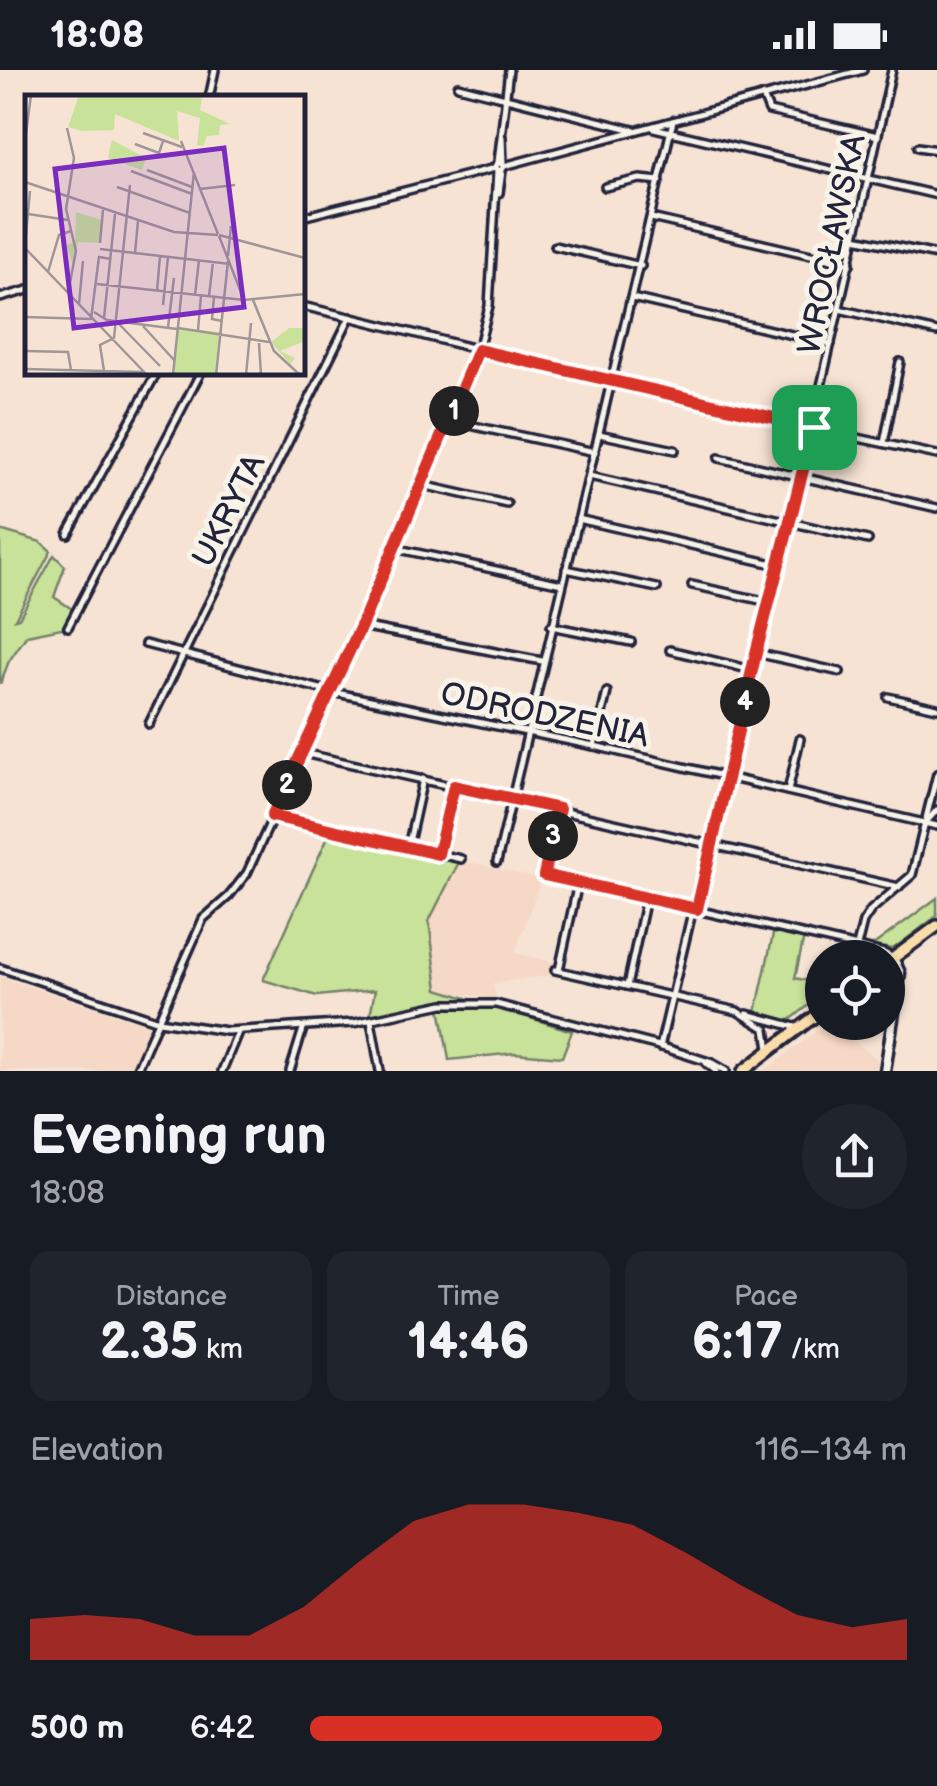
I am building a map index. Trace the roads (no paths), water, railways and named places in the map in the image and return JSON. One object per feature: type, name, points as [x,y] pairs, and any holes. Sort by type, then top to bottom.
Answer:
[{"type":"main road","points":[[905,949],[937,926]]},
{"type":"main road","points":[[743,1071],[805,1024]]},
{"type":"street","points":[[211,95],[215,70]]},
{"type":"street","points":[[136,1071],[200,925],[246,873],[332,692],[478,350],[489,306],[509,70]]},
{"type":"street","points":[[305,216],[863,70]]},
{"type":"street","name":"WROCŁAWSKA","points":[[660,1046],[814,427],[892,70]]},
{"type":"street","points":[[458,86],[637,130]]},
{"type":"street","points":[[762,96],[768,112],[878,136]]},
{"type":"street","points":[[497,862],[674,121]]},
{"type":"street","points":[[652,126],[672,134],[937,195]]},
{"type":"street","points":[[918,147],[937,150]]},
{"type":"street","points":[[605,188],[640,179],[660,181]]},
{"type":"street","points":[[652,218],[850,264]]},
{"type":"street","points":[[855,238],[937,255]]},
{"type":"street","points":[[555,246],[641,266]]},
{"type":"street","points":[[0,298],[25,291]]},
{"type":"street","points":[[632,298],[832,344]]},
{"type":"street","points":[[305,307],[406,328],[612,383],[937,455]]},
{"type":"street","points":[[840,310],[937,332]]},
{"type":"street","name":"UKRYTA","points":[[149,724],[350,317]]},
{"type":"street","points":[[884,443],[900,362]]},
{"type":"street","points":[[68,534],[154,375]]},
{"type":"street","points":[[68,626],[199,375]]},
{"type":"street","points":[[450,420],[595,452]]},
{"type":"street","points":[[600,434],[675,450]]},
{"type":"street","points":[[719,458],[937,508]]},
{"type":"street","points":[[589,476],[868,540]]},
{"type":"street","points":[[422,486],[507,504]]},
{"type":"street","points":[[578,520],[778,566]]},
{"type":"street","points":[[394,548],[562,584]]},
{"type":"street","points":[[566,569],[657,588]]},
{"type":"street","points":[[692,585],[769,602]]},
{"type":"street","points":[[361,626],[542,661]]},
{"type":"street","points":[[551,626],[631,642]]},
{"type":"street","name":"ODRODZENIA","points":[[144,644],[332,692],[594,746],[937,826]]},
{"type":"street","points":[[670,650],[752,670]]},
{"type":"street","points":[[756,653],[840,672]]},
{"type":"street","points":[[594,746],[607,692]]},
{"type":"street","points":[[888,698],[937,708]]},
{"type":"street","points":[[788,792],[800,739]]},
{"type":"street","points":[[302,752],[900,887]]},
{"type":"street","points":[[858,940],[870,910],[912,875],[937,774]]},
{"type":"street","points":[[408,847],[422,779]]},
{"type":"street","points":[[438,854],[454,786]]},
{"type":"street","points":[[559,809],[544,875],[831,940]]},
{"type":"street","points":[[924,824],[937,810]]},
{"type":"street","points":[[272,816],[461,859]]},
{"type":"street","points":[[578,883],[557,970],[800,1028]]},
{"type":"street","points":[[626,986],[646,898]]},
{"type":"street","points":[[0,968],[159,1021],[238,1032],[371,1021],[443,1004],[490,1004],[660,1046],[726,1070]]},
{"type":"street","points":[[744,1014],[766,1028],[770,1039],[768,1052]]},
{"type":"street","points":[[371,1021],[380,1071]]},
{"type":"street","points":[[290,1071],[302,1029]]},
{"type":"street","points":[[222,1071],[238,1032]]},
{"type":"street","points":[[884,1071],[889,1040]]},
{"type":"street","points":[[700,1059],[713,1069]]}]
